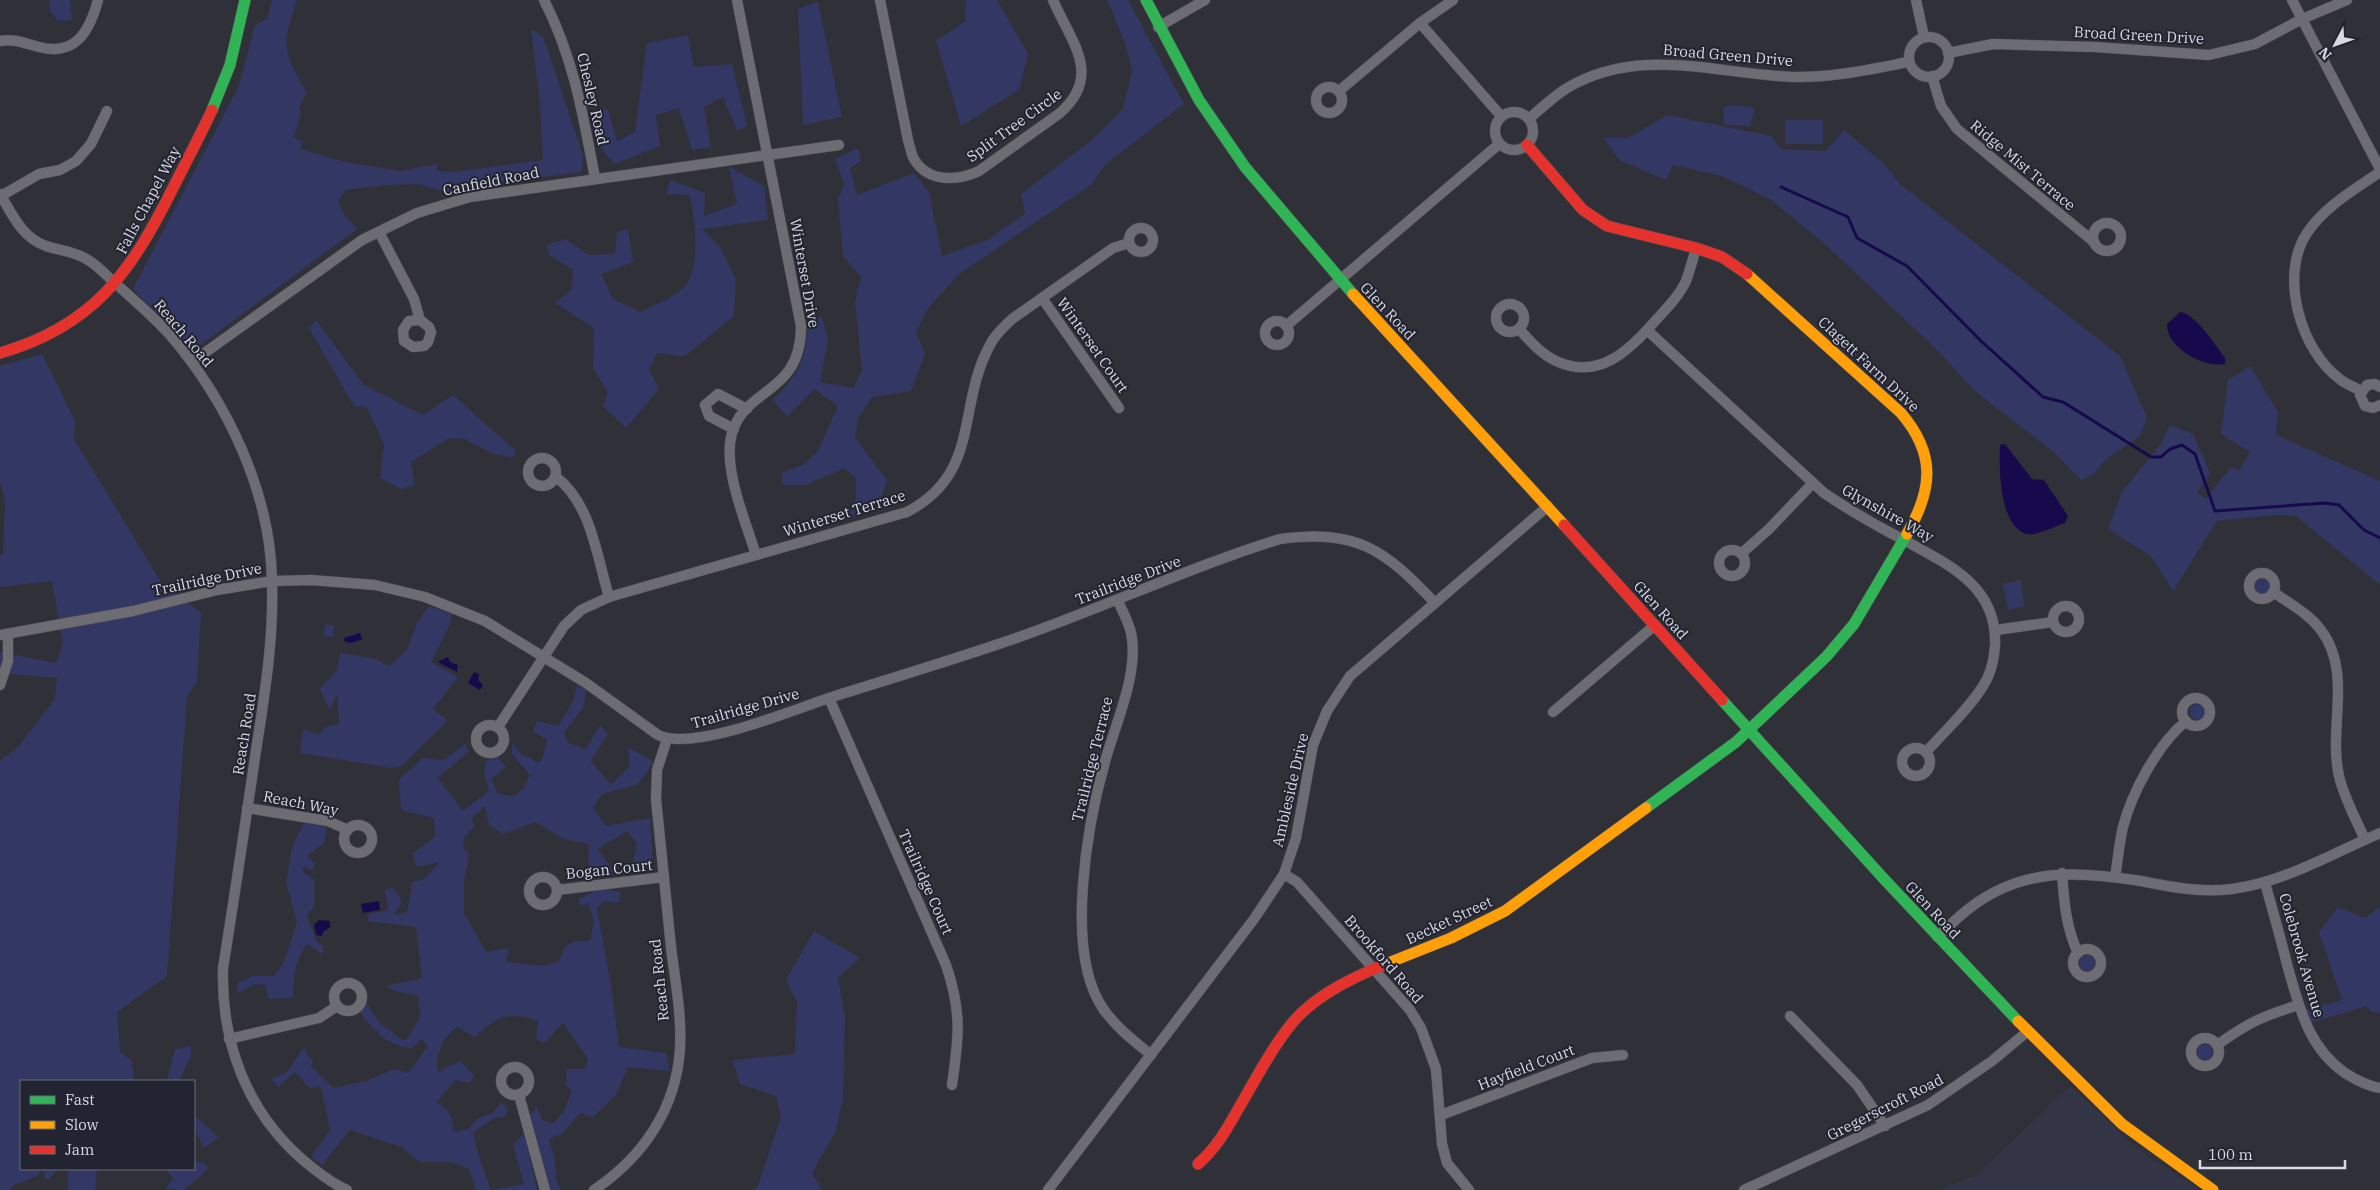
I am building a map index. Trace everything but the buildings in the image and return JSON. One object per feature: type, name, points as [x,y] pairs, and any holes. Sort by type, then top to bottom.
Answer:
[{"type":"street","points":[[0,40],[16,40],[50,49],[72,44],[88,28],[98,0]]},
{"type":"street","name":"Falls Chapel Way","points":[[0,353],[26,345],[59,329],[88,309],[115,283],[140,251],[224,86],[238,38],[244,0]]},
{"type":"street","name":"Chesley Road","points":[[544,0],[558,28],[575,75],[595,178]]},
{"type":"street","name":"Winterset Drive","points":[[736,0],[800,316],[801,337],[795,361],[786,376],[747,409],[734,429],[730,448],[730,464],[756,555]]},
{"type":"street","name":"Split Tree Circle","points":[[880,0],[908,140],[915,160],[927,172],[939,178],[952,179],[968,176],[979,171],[1060,113],[1070,104],[1078,92],[1083,70],[1080,57],[1053,0]]},
{"type":"street","name":"Glen Road","points":[[1146,0],[1158,27],[1200,100],[1245,167],[1340,280],[1548,506],[1748,730],[1937,937],[2122,1124],[2213,1190]]},
{"type":"street","points":[[1158,27],[1205,0]]},
{"type":"street","points":[[1339,91],[1420,23],[1453,0]]},
{"type":"street","points":[[1916,0],[1924,37]]},
{"type":"street","points":[[2292,0],[2380,171],[2348,193],[2317,221],[2307,233],[2299,249],[2294,273],[2297,308],[2307,336],[2329,370],[2341,381],[2361,390]]},
{"type":"street","name":"Broad Green Drive","points":[[1948,53],[1993,44],[2095,47],[2210,55],[2255,44],[2302,19],[2347,0]]},
{"type":"street","points":[[1420,23],[1501,116]]},
{"type":"street","points":[[1924,37],[1937,38],[1946,47],[1948,53],[1947,65],[1938,74],[1932,76],[1918,73],[1910,62],[1910,49],[1913,44],[1924,37]]},
{"type":"street","name":"Broad Green Drive","points":[[1529,119],[1569,87],[1594,75],[1625,66],[1677,63],[1795,77],[1849,72],[1910,62]]},
{"type":"street","name":"Ridge Mist Terrace","points":[[1932,76],[1941,106],[1957,130],[2094,242]]},
{"type":"street","points":[[1,195],[39,174],[60,170],[76,161],[91,144],[107,111]]},
{"type":"street","points":[[1509,112],[1516,112],[1529,119],[1533,132],[1527,145],[1514,151],[1499,144],[1495,129],[1501,116],[1509,112]]},
{"type":"street","name":"Canfield Road","points":[[192,362],[362,240],[417,213],[454,200],[839,144]]},
{"type":"street","points":[[1286,326],[1499,144]]},
{"type":"street","name":"Clagett Farm Drive","points":[[1527,145],[1583,210],[1594,219],[1630,234],[1696,248],[1722,258],[1742,269],[1762,285],[1884,397],[1913,427],[1922,443],[1928,464],[1928,478],[1920,512],[1873,595],[1843,638],[1826,657],[1748,730]]},
{"type":"street","name":"Reach Road","points":[[1,195],[22,230],[33,240],[46,246],[76,252],[90,261],[144,308],[192,362],[220,406],[251,473],[264,523],[272,580],[269,669],[224,968],[223,993],[229,1039],[244,1082],[267,1121],[296,1154],[344,1189]]},
{"type":"street","points":[[379,232],[414,299],[420,320]]},
{"type":"street","name":"Winterset Terrace","points":[[498,728],[553,640],[574,616],[590,604],[907,512],[925,503],[943,485],[958,460],[980,371],[990,345],[998,332],[1012,319],[1113,248],[1129,243]]},
{"type":"street","points":[[1519,329],[1542,353],[1556,361],[1586,368],[1607,363],[1617,358],[1647,330],[1682,289],[1696,248]]},
{"type":"street","name":"Winterset Court","points":[[1042,298],[1119,408]]},
{"type":"street","name":"Glynshire Way","points":[[1647,330],[1813,483],[1841,505],[1949,565],[1968,580],[1985,601],[1996,630],[1995,654],[1984,685],[1973,700],[1926,752]]},
{"type":"street","points":[[2361,390],[2371,384],[2380,387]]},
{"type":"street","points":[[2361,390],[2360,399],[2365,406],[2373,408],[2380,405]]},
{"type":"street","points":[[734,429],[709,416],[705,405],[718,394],[747,409]]},
{"type":"street","points":[[556,477],[575,495],[588,523],[609,597]]},
{"type":"street","points":[[1742,553],[1769,529],[1813,483]]},
{"type":"street","name":"Ambleside Drive","points":[[1048,1190],[1254,918],[1284,874],[1296,838],[1313,745],[1327,711],[1350,676],[1548,506]]},
{"type":"street","name":"Trailridge Drive","points":[[4,635],[133,611],[217,590],[272,580],[346,581],[375,585],[415,594],[485,621],[617,704],[650,730],[667,739],[693,740],[1021,637],[1280,539],[1311,535],[1340,537],[1375,550],[1401,568],[1435,603]]},
{"type":"street","points":[[2273,592],[2304,613],[2320,630],[2333,651],[2339,676],[2335,740],[2339,776],[2350,809],[2365,840]]},
{"type":"street","name":"Trailridge Terrace","points":[[1118,600],[1130,628],[1133,664],[1097,789],[1090,823],[1083,885],[1084,949],[1088,976],[1103,1009],[1121,1030],[1151,1055]]},
{"type":"street","points":[[1996,630],[2053,622]]},
{"type":"street","points":[[1553,712],[1655,625]]},
{"type":"street","points":[[0,685],[8,661],[4,635]]},
{"type":"street","name":"Trailridge Court","points":[[829,698],[946,965],[955,991],[958,1041],[952,1085]]},
{"type":"street","points":[[2115,877],[2123,828],[2131,802],[2171,733],[2186,721]]},
{"type":"street","name":"Becket Street","points":[[1198,1164],[1214,1150],[1266,1062],[1294,1021],[1325,995],[1357,976],[1451,938],[1505,910],[1736,742],[1748,730]]},
{"type":"street","name":"Reach Road","points":[[594,1190],[628,1163],[648,1140],[667,1104],[678,1066],[678,1011],[655,783],[667,739]]},
{"type":"street","name":"Reach Way","points":[[248,808],[328,821],[348,830]]},
{"type":"street","points":[[1937,937],[1972,906],[2001,888],[2024,880],[2062,874],[2088,873],[2200,890],[2231,889],[2265,883],[2289,875],[2380,833]]},
{"type":"street","name":"Brookford Road","points":[[1284,874],[1297,882],[1375,969],[1410,1010],[1421,1028],[1436,1069],[1442,1144],[1447,1163],[1469,1190]]},
{"type":"street","points":[[2062,874],[2064,905],[2072,940],[2078,953]]},
{"type":"street","name":"Bogan Court","points":[[557,890],[664,878]]},
{"type":"street","name":"Colebrook Avenue","points":[[2265,883],[2299,1006],[2310,1035],[2330,1061],[2354,1078],[2370,1086],[2380,1088]]},
{"type":"street","points":[[229,1039],[320,1018],[337,1006]]},
{"type":"street","points":[[2217,1045],[2248,1023],[2267,1014],[2299,1006]]},
{"type":"street","points":[[1790,1016],[1857,1085],[1885,1126]]},
{"type":"street","name":"Gregerscroft Road","points":[[1744,1190],[1928,1105],[1956,1088],[2028,1031]]},
{"type":"street","name":"Hayfield Court","points":[[1441,1115],[1592,1058],[1623,1055]]},
{"type":"street","points":[[519,1095],[545,1190]]},
{"type":"shaded area","points":[[49,0],[70,0],[72,20],[58,21],[50,11]]},
{"type":"shaded area","points":[[272,0],[297,0],[288,28],[287,48],[293,67],[307,93],[299,107],[301,112],[294,138],[303,141],[300,149],[345,162],[401,171],[437,164],[437,171],[453,172],[543,160],[540,103],[531,29],[543,36],[583,155],[582,172],[494,183],[450,193],[419,184],[388,185],[345,190],[338,202],[344,214],[357,229],[195,349],[188,345],[133,289],[239,86],[255,25],[267,19]]},
{"type":"shaded area","points":[[966,0],[997,0],[1028,54],[1019,90],[961,126],[936,40],[965,22]]},
{"type":"shaded area","points":[[1107,0],[1128,0],[1184,104],[1107,163],[1091,185],[959,274],[928,308],[916,332],[925,354],[911,391],[872,397],[858,418],[855,438],[887,480],[879,505],[847,519],[856,498],[856,478],[844,468],[806,485],[783,485],[781,473],[803,465],[818,451],[838,406],[814,389],[787,417],[773,400],[791,380],[801,364],[804,355],[808,319],[822,317],[828,340],[820,382],[854,388],[862,370],[855,301],[861,277],[843,256],[838,200],[844,184],[835,159],[858,148],[861,161],[850,168],[857,195],[914,173],[929,192],[942,256],[987,240],[1025,214],[1021,194],[1093,139],[1123,109],[1132,71],[1125,42]]},
{"type":"shaded area","points":[[818,2],[842,117],[803,125],[798,9]]},
{"type":"shaded area","points":[[688,35],[694,67],[732,64],[747,126],[737,130],[723,97],[704,107],[711,147],[692,150],[679,108],[656,115],[660,146],[614,164],[599,145],[590,111],[608,109],[617,141],[635,132],[647,43]]},
{"type":"shaded area","points":[[1727,105],[1752,107],[1754,111],[1750,126],[1726,125],[1723,121],[1724,108]]},
{"type":"shaded area","points":[[1667,115],[1771,136],[1781,149],[1826,151],[1844,130],[1882,162],[1901,185],[2120,356],[2147,418],[2140,436],[2105,460],[2094,474],[2081,480],[2055,453],[1976,392],[1936,349],[1825,244],[1771,200],[1722,176],[1673,165],[1666,180],[1619,160],[1604,138],[1628,138]]},
{"type":"shaded area","points":[[1785,120],[1823,120],[1823,144],[1785,144]]},
{"type":"shaded area","points":[[729,167],[764,186],[768,220],[702,229],[720,247],[736,280],[734,316],[685,356],[657,353],[649,369],[659,389],[626,428],[603,406],[608,392],[593,369],[594,328],[555,303],[572,289],[573,270],[549,255],[547,245],[566,239],[589,255],[615,254],[617,232],[628,229],[633,262],[601,274],[613,299],[641,312],[678,293],[688,281],[693,270],[696,244],[692,205],[689,195],[666,194],[670,180],[705,193],[704,216],[737,204]]},
{"type":"shaded area","points":[[2180,312],[2186,314],[2199,324],[2225,358],[2225,364],[2207,363],[2179,348],[2168,333],[2167,324]]},
{"type":"shaded area","points":[[316,320],[364,385],[423,415],[453,395],[516,451],[513,457],[493,454],[465,439],[449,438],[411,462],[415,485],[401,489],[380,478],[384,444],[367,408],[354,406],[309,328]]},
{"type":"shaded area","points":[[42,354],[75,421],[74,439],[161,582],[201,613],[197,682],[187,696],[167,976],[117,1012],[120,1052],[132,1061],[134,1080],[20,1080],[20,1170],[40,1170],[39,1175],[12,1186],[10,1190],[0,1190],[0,761],[19,746],[55,699],[57,678],[0,673],[0,652],[56,663],[63,643],[52,581],[0,587],[0,556],[3,554],[5,502],[0,481],[0,366]]},
{"type":"shaded area","points":[[2250,366],[2278,412],[2276,435],[2380,481],[2380,585],[2296,516],[2275,515],[2217,521],[2173,591],[2151,556],[2108,529],[2122,492],[2161,444],[2170,425],[2193,434],[2210,473],[2197,493],[2206,499],[2231,467],[2239,471],[2250,452],[2221,434],[2228,380]]},
{"type":"shaded area","points":[[2005,444],[2032,479],[2044,480],[2068,516],[2065,523],[2041,532],[2027,534],[2018,529],[2011,520],[2006,509],[2001,481],[2000,445]]},
{"type":"shaded area","points":[[2262,579],[2268,581],[2270,587],[2268,593],[2262,595],[2256,593],[2254,587],[2256,581]]},
{"type":"shaded area","points":[[2021,580],[2024,606],[2008,610],[2003,584]]},
{"type":"shaded area","points":[[429,606],[452,614],[450,624],[431,662],[458,677],[433,709],[448,721],[401,766],[391,768],[300,753],[303,729],[320,735],[325,727],[339,724],[337,694],[330,710],[320,689],[337,671],[340,653],[376,659],[389,666],[407,650],[417,623]]},
{"type":"shaded area","points":[[325,624],[334,625],[333,637],[324,636]]},
{"type":"shaded area","points":[[360,633],[362,639],[352,643],[345,642],[344,638]]},
{"type":"shaded area","points":[[448,657],[450,662],[458,665],[457,672],[439,663],[439,661]]},
{"type":"shaded area","points":[[474,672],[479,674],[478,680],[483,685],[480,690],[468,683]]},
{"type":"shaded area","points":[[577,685],[586,690],[583,708],[564,732],[568,743],[586,749],[600,725],[608,734],[591,761],[611,785],[630,766],[628,747],[654,762],[638,784],[602,794],[593,807],[606,826],[650,818],[653,863],[645,873],[632,867],[637,844],[627,831],[598,849],[614,873],[588,871],[589,844],[564,839],[535,822],[503,834],[489,825],[485,806],[471,819],[474,826],[464,838],[463,848],[469,853],[464,882],[464,913],[486,952],[509,948],[506,962],[546,966],[559,961],[564,950],[573,942],[590,941],[594,921],[588,903],[580,906],[579,899],[601,888],[620,892],[619,903],[603,901],[597,908],[612,992],[619,1047],[666,1053],[670,1071],[628,1067],[615,1096],[593,1117],[580,1113],[562,1134],[549,1139],[555,1162],[557,1183],[561,1190],[551,1190],[530,1114],[537,1107],[542,1120],[553,1124],[564,1111],[572,1090],[566,1085],[567,1069],[584,1069],[588,1059],[563,1023],[544,1043],[536,1039],[538,1020],[517,1016],[503,1017],[497,1020],[475,1037],[457,1027],[441,1046],[437,1065],[438,1072],[460,1061],[474,1076],[470,1083],[455,1080],[437,1102],[450,1115],[453,1132],[469,1129],[477,1119],[493,1113],[501,1103],[508,1108],[504,1117],[495,1118],[473,1132],[479,1157],[491,1190],[476,1190],[469,1169],[451,1162],[420,1162],[401,1147],[350,1130],[322,1165],[311,1157],[330,1130],[321,1087],[309,1088],[295,1072],[278,1087],[271,1079],[287,1072],[304,1047],[310,1059],[314,1059],[311,1066],[334,1088],[366,1081],[394,1069],[408,1073],[428,1046],[421,1039],[412,1048],[403,1047],[388,1041],[375,1030],[358,1010],[366,1002],[380,1023],[402,1040],[407,1040],[420,1017],[418,996],[392,990],[386,986],[422,978],[416,927],[368,921],[369,914],[388,910],[385,890],[393,887],[402,901],[394,915],[407,912],[413,881],[423,880],[440,862],[416,867],[413,853],[435,837],[434,818],[401,810],[399,779],[423,758],[444,760],[465,744],[469,751],[438,778],[463,811],[489,791],[484,773],[486,761],[497,756],[506,767],[491,779],[498,794],[514,796],[523,789],[530,775],[512,754],[512,742],[520,753],[539,763],[543,757],[547,739],[533,732],[537,721],[558,726],[573,701]]},
{"type":"shaded area","points":[[2197,704],[2203,706],[2205,712],[2203,718],[2197,720],[2191,718],[2189,712],[2191,706]]},
{"type":"shaded area","points":[[304,823],[327,827],[324,843],[307,856],[315,864],[313,871],[303,866],[303,872],[314,879],[314,906],[307,916],[316,941],[324,947],[322,954],[307,944],[303,950],[296,969],[293,998],[269,999],[265,984],[253,985],[238,993],[237,984],[252,976],[274,976],[283,964],[297,922],[286,882],[292,847]]},
{"type":"shaded area","points":[[379,901],[380,910],[363,913],[361,904]]},
{"type":"shaded area","points":[[2338,907],[2365,918],[2380,907],[2380,1013],[2372,1012],[2366,1006],[2310,1023],[2306,1010],[2342,1000],[2319,932]]},
{"type":"shaded area","points":[[319,920],[330,921],[330,927],[323,932],[322,936],[316,935],[314,925]]},
{"type":"shaded area","points":[[814,931],[860,958],[838,978],[845,1018],[843,1099],[836,1130],[812,1173],[822,1190],[753,1190],[758,1186],[781,1117],[776,1096],[740,1084],[733,1060],[795,1054],[797,1002],[786,980]]},
{"type":"shaded area","points":[[2084,955],[2090,955],[2095,960],[2093,969],[2084,971],[2079,966],[2079,960]]},
{"type":"shaded area","points":[[2202,1044],[2208,1044],[2213,1049],[2211,1058],[2202,1060],[2197,1055],[2197,1049]]},
{"type":"shaded area","points":[[191,1046],[191,1056],[179,1080],[167,1080],[175,1049]]},
{"type":"shaded area","points":[[2070,1086],[2135,1147],[2199,1190],[1939,1190],[1977,1175]]},
{"type":"shaded area","points":[[195,1116],[219,1137],[204,1148],[195,1130]]},
{"type":"shaded area","points":[[524,1133],[537,1190],[491,1190],[524,1184],[513,1144]]},
{"type":"shaded area","points":[[195,1162],[202,1162],[209,1168],[184,1190],[166,1189],[173,1178],[167,1170],[195,1170]]},
{"type":"shaded area","points":[[44,1170],[56,1170],[49,1180],[45,1179]]},
{"type":"shaded area","points":[[70,1170],[97,1170],[95,1190],[68,1190],[68,1172]]},
{"type":"waterway","points":[[1781,187],[1848,217],[1857,238],[1907,266],[1981,341],[2043,397],[2063,402],[2151,457],[2161,457],[2170,449],[2182,445],[2195,454],[2215,511],[2325,503],[2339,505],[2364,530],[2380,538]]},
{"type":"traffic: fast","points":[[212,110],[230,65],[245,0]]},
{"type":"traffic: fast","points":[[1146,0],[1199,100],[1245,167],[1353,294]]},
{"type":"traffic: fast","points":[[1646,808],[1736,742],[1826,657],[1854,624],[1907,534]]},
{"type":"traffic: fast","points":[[1722,700],[1884,879],[2018,1021]]},
{"type":"traffic: slow","points":[[1747,274],[1901,413],[1912,428],[1925,457],[1927,472],[1922,502],[1907,534]]},
{"type":"traffic: slow","points":[[1353,294],[1564,525]]},
{"type":"traffic: slow","points":[[1383,965],[1451,938],[1505,911],[1646,808]]},
{"type":"traffic: slow","points":[[2018,1021],[2122,1124],[2213,1190]]},
{"type":"traffic: jam","points":[[0,353],[33,342],[61,328],[85,311],[106,292],[125,270],[157,218],[212,110]]},
{"type":"traffic: jam","points":[[1527,145],[1583,210],[1607,226],[1696,248],[1722,257],[1747,274]]},
{"type":"traffic: jam","points":[[1564,525],[1722,700]]},
{"type":"traffic: jam","points":[[1198,1164],[1224,1134],[1279,1040],[1302,1012],[1335,988],[1383,965]]}]
